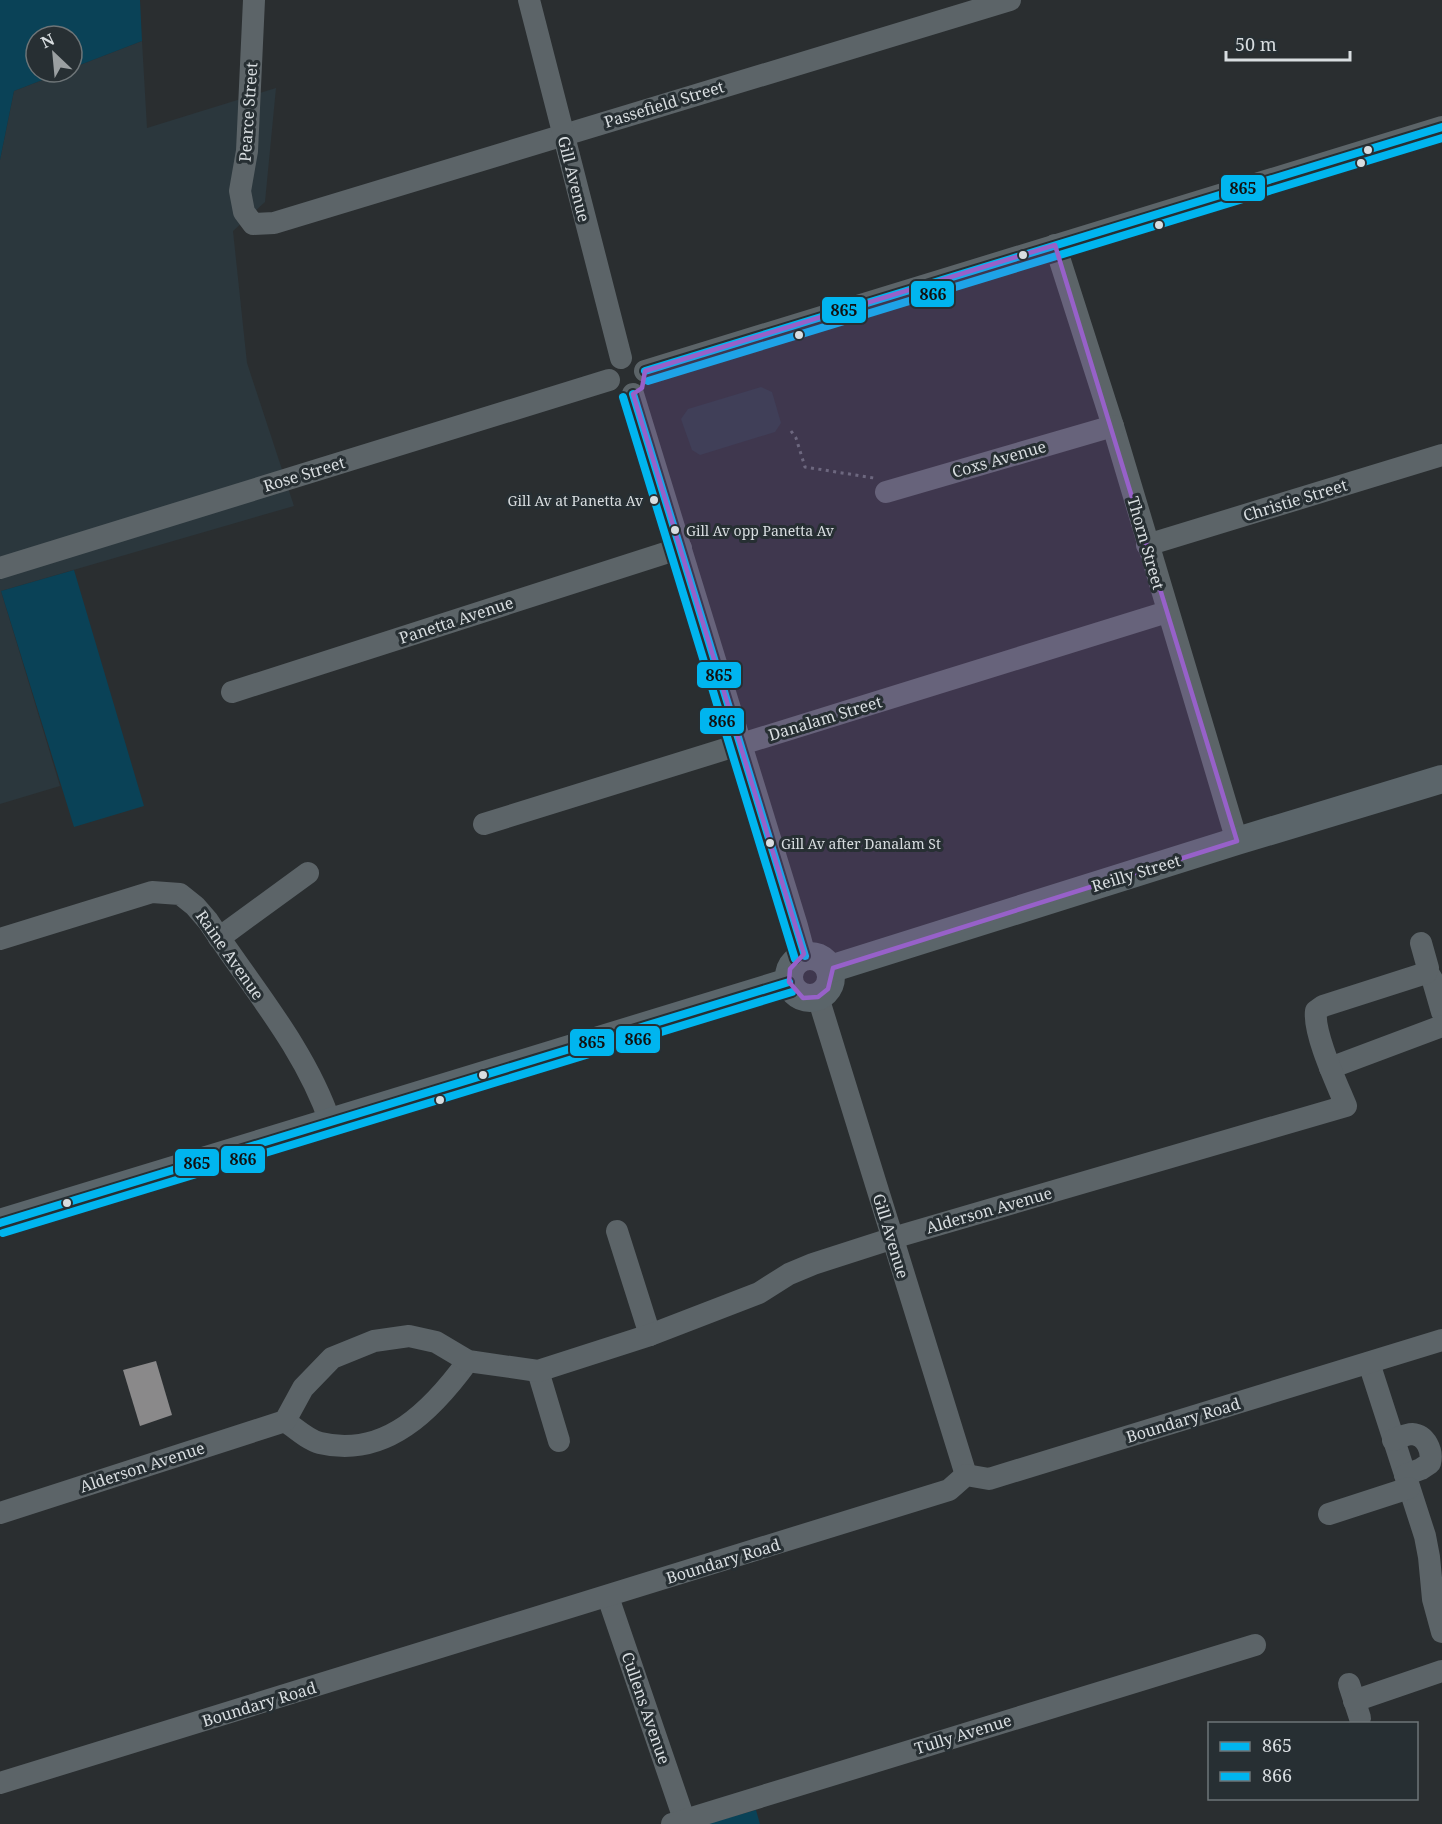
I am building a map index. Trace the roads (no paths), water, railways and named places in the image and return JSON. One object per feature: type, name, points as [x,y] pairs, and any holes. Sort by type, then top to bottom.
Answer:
[{"type":"main road","name":"Reilly Street","points":[[830,969],[1442,779]]},
{"type":"main road","points":[[805,956],[822,959],[830,969],[832,976],[828,989],[818,997],[803,998],[792,989],[789,982],[794,963],[805,956]]},
{"type":"main road","points":[[0,1223],[789,982]]},
{"type":"street","name":"Pearce Street","points":[[254,0],[247,151],[240,191],[244,212],[254,224],[274,223],[319,208]]},
{"type":"street","name":"Gill Avenue","points":[[529,0],[621,358]]},
{"type":"street","name":"Passefield Street","points":[[319,208],[1010,0]]},
{"type":"street","points":[[645,370],[1442,127]]},
{"type":"street","name":"Thorn Street","points":[[1055,245],[1113,426],[1237,841]]},
{"type":"street","points":[[621,358],[633,358],[643,365],[645,370],[646,376],[642,388],[633,394],[620,394],[615,391],[609,380],[611,367],[621,358]]},
{"type":"street","name":"Rose Street","points":[[0,568],[609,380]]},
{"type":"street","points":[[633,394],[805,956]]},
{"type":"street","name":"Coxs Avenue","points":[[883,485],[1113,426]]},
{"type":"street","name":"Christie Street","points":[[1147,546],[1442,455]]},
{"type":"street","name":"Panetta Avenue","points":[[232,692],[681,548]]},
{"type":"street","name":"Danalam Street","points":[[484,824],[1167,612]]},
{"type":"street","points":[[219,938],[308,873]]},
{"type":"street","name":"Raine Avenue","points":[[0,939],[152,892],[180,894],[195,906],[219,938],[303,1060],[321,1096],[330,1122]]},
{"type":"street","points":[[1421,943],[1427,971],[1433,981],[1442,1012]]},
{"type":"street","points":[[1427,971],[1422,975],[1323,1006],[1316,1011],[1315,1017],[1330,1068],[1442,1026]]},
{"type":"street","name":"Gill Avenue","points":[[818,997],[966,1475]]},
{"type":"street","name":"Alderson Avenue","points":[[0,1513],[285,1421],[303,1388],[332,1358],[374,1341],[409,1336],[436,1342],[468,1361],[538,1371],[650,1335],[759,1293],[789,1274],[813,1264],[1346,1106],[1330,1068]]},
{"type":"street","points":[[617,1231],[650,1335]]},
{"type":"street","name":"Boundary Road","points":[[0,1783],[949,1490],[966,1475],[988,1479],[1442,1340]]},
{"type":"street","points":[[285,1421],[318,1442],[352,1447],[374,1441],[403,1429],[430,1408],[468,1361]]},
{"type":"street","points":[[1369,1363],[1428,1549],[1433,1599],[1442,1632]]},
{"type":"street","points":[[538,1371],[559,1441]]},
{"type":"street","points":[[1329,1514],[1407,1482],[1430,1463],[1431,1451],[1424,1439],[1413,1434],[1394,1440]]},
{"type":"street","name":"Cullens Avenue","points":[[608,1597],[678,1822]]},
{"type":"street","name":"Tully Avenue","points":[[678,1822],[1255,1645]]},
{"type":"street","points":[[1354,1701],[1442,1671]]},
{"type":"place","name":"Gill Av at Panetta Av","points":[[654,500]]},
{"type":"place","name":"Gill Av opp Panetta Av","points":[[675,530]]},
{"type":"place","name":"Gill Av after Danalam St","points":[[770,843]]}]
